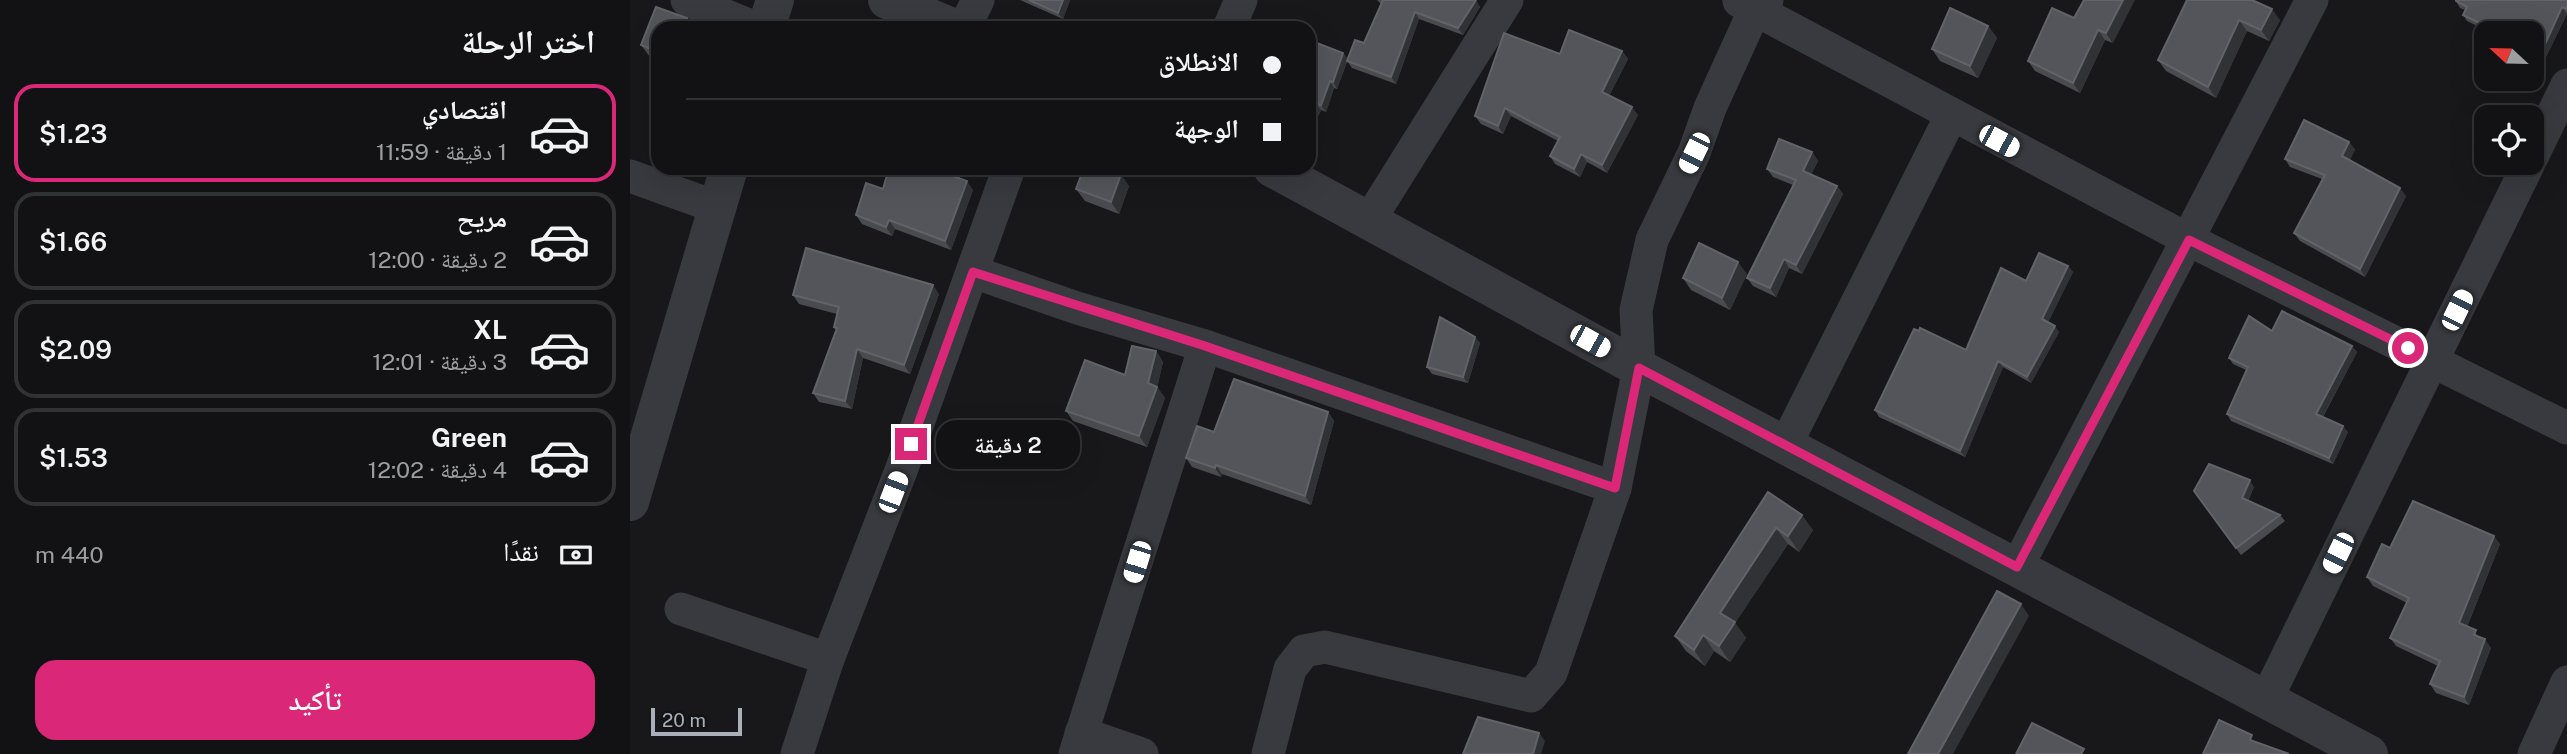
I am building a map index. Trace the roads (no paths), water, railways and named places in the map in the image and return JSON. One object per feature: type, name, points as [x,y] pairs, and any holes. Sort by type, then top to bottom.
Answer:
[{"type":"street","points":[[687,0],[739,21]]},
{"type":"street","points":[[768,21],[775,0]]},
{"type":"street","points":[[887,0],[938,21]]},
{"type":"street","points":[[968,21],[978,0]]},
{"type":"street","points":[[1233,21],[1241,0]]},
{"type":"street","points":[[1370,219],[1507,0]]},
{"type":"street","points":[[2017,567],[2312,0]]},
{"type":"street","points":[[1268,754],[1290,669],[1304,651],[1325,647],[1531,696],[1551,673],[1615,488],[1639,368],[1636,310],[1652,240],[1694,153],[1753,3],[1951,116],[2189,240],[2567,428]]},
{"type":"street","points":[[2544,132],[2567,85]]},
{"type":"street","points":[[1786,444],[1951,116]]},
{"type":"street","points":[[630,502],[727,175]]},
{"type":"street","points":[[797,754],[828,659],[1007,175]]},
{"type":"street","points":[[1285,175],[1639,368],[2369,754]]},
{"type":"street","points":[[2267,698],[2523,175]]},
{"type":"street","points":[[630,176],[719,208]]},
{"type":"street","points":[[973,272],[1205,346],[1615,488]]},
{"type":"street","points":[[1142,754],[1078,744],[1205,346]]},
{"type":"street","points":[[681,609],[828,659]]},
{"type":"street","points":[[2534,754],[2567,682]]}]
